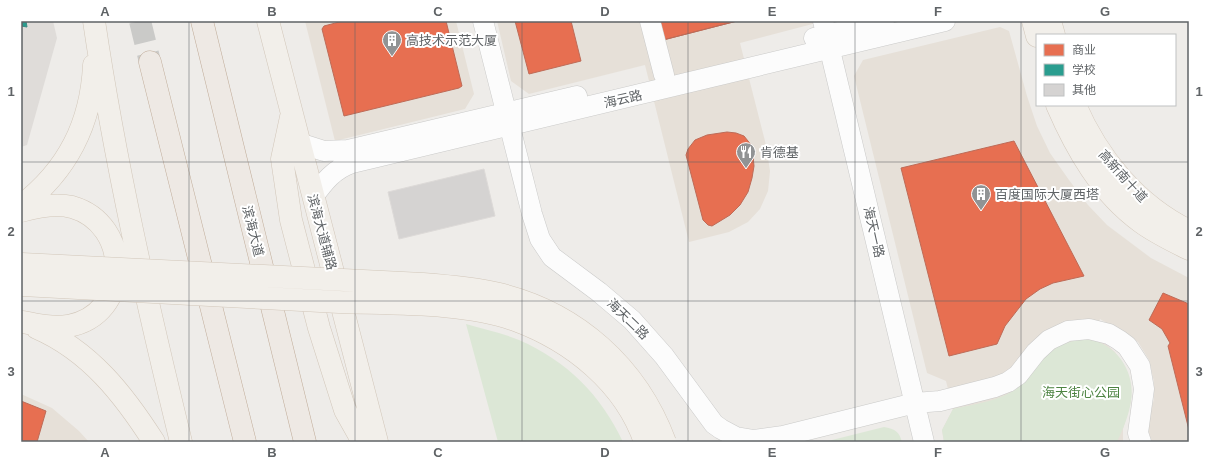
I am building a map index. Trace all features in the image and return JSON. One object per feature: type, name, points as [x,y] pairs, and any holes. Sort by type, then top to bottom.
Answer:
[{"type":"highway","name":"滨海大道","points":[[202,21],[304,442]]},
{"type":"highway","points":[[150,62],[245,442]]},
{"type":"main road","name":"滨海大道辅路","points":[[268,21],[373,440]]},
{"type":"main road","points":[[1033,21],[1036,34]]},
{"type":"main road","points":[[1050,21],[1054,34]]},
{"type":"main road","points":[[21,206],[55,174],[66,159],[82,126],[90,102],[93,84],[95,27]]},
{"type":"main road","points":[[95,27],[122,183],[181,442]]},
{"type":"main road","name":"高新南十道","points":[[1057,106],[1084,159],[1102,185],[1119,204],[1141,222],[1189,249]]},
{"type":"main road","name":"高新南十道","points":[[1076,106],[1099,151],[1124,182],[1156,211],[1189,231]]},
{"type":"main road","points":[[292,114],[282,159],[291,220],[319,328],[345,410],[373,440]]},
{"type":"main road","points":[[21,211],[61,206],[83,211],[102,226],[110,237],[114,249],[116,264],[116,279],[113,291],[107,303],[93,317],[82,322],[58,327],[22,322]]},
{"type":"main road","points":[[21,275],[423,306],[494,314],[537,328],[579,354],[607,380],[621,397],[634,418],[645,442]]},
{"type":"main road","points":[[21,275],[423,284],[474,289],[504,295],[545,310],[585,333],[602,347],[636,385],[649,405],[665,442]]},
{"type":"main road","points":[[22,322],[57,337],[84,356],[114,386],[134,411],[154,442]]},
{"type":"street","name":"海天二路","points":[[483,21],[536,229],[545,248],[559,263],[599,292],[632,320],[664,356],[705,413],[721,430],[744,439],[773,438],[915,403],[940,400],[1002,384],[1018,375],[1039,349],[1054,337],[1068,331],[1094,330],[1109,334],[1127,346],[1140,366],[1144,390],[1138,433],[1141,442]]},
{"type":"street","points":[[650,21],[664,75]]},
{"type":"street","name":"海云路","points":[[313,197],[332,174],[344,166],[664,75],[884,21]]},
{"type":"street","name":"海云路","points":[[299,143],[324,151],[348,150],[508,120],[827,35],[946,21]]},
{"type":"street","name":"海天一路","points":[[827,35],[924,442]]},
{"type":"shaded area","points":[[21,21],[53,21],[57,38],[27,145],[21,147]]},
{"type":"shaded area","name":"高技术示范大厦","points":[[305,21],[456,21],[474,94],[465,109],[335,141]]},
{"type":"shaded area","points":[[497,21],[824,21],[740,43],[766,145],[770,171],[768,191],[760,209],[748,222],[729,232],[689,242],[645,65],[529,94],[511,81]]},
{"type":"shaded area","points":[[1000,27],[1009,31],[1037,126],[1050,153],[1069,180],[1088,205],[1107,225],[1151,258],[1189,278],[1189,442],[1153,442],[1151,440],[1148,430],[1149,417],[1154,399],[1154,382],[1149,360],[1138,342],[1100,319],[1093,339],[1106,344],[1115,352],[1128,374],[1131,387],[1131,401],[1123,429],[1123,442],[944,442],[942,430],[953,409],[946,381],[927,373],[854,76],[863,60]]},
{"type":"shaded area","points":[[21,394],[52,408],[79,431],[89,442],[21,442]]},
{"type":"green space","points":[[466,324],[519,340],[536,348],[567,369],[581,381],[604,409],[623,442],[498,442]]},
{"type":"green space","name":"海天街心公园","points":[[1083,339],[1104,345],[1113,351],[1126,368],[1130,378],[1132,389],[1130,406],[1126,422],[1117,442],[944,442],[942,430],[953,409],[997,399],[1013,391],[1025,381],[1038,364],[1054,349],[1067,343]]},
{"type":"green space","points":[[884,427],[896,431],[902,442],[824,442]]},
{"type":"building: 商业","name":"高技术示范大厦","points":[[343,21],[446,21],[462,86],[344,116],[322,29],[324,26]]},
{"type":"building: 商业","points":[[515,21],[571,21],[581,61],[529,74]]},
{"type":"building: 商业","points":[[659,21],[737,21],[663,40]]},
{"type":"building: 商业","points":[[659,21],[737,21],[663,40]]},
{"type":"building: 商业","points":[[727,132],[744,136],[752,146],[754,166],[748,192],[740,205],[730,215],[712,226],[708,225],[703,220],[686,155],[688,149],[695,140],[707,135]]},
{"type":"building: 商业","name":"百度国际大厦西塔","points":[[1014,141],[1084,276],[1053,283],[1040,289],[1026,299],[1005,326],[997,344],[949,356],[901,168]]},
{"type":"building: 商业","points":[[1163,293],[1189,304],[1189,430],[1168,346],[1170,343],[1162,329],[1149,320]]},
{"type":"building: 商业","points":[[21,401],[46,411],[37,442],[21,442]]},
{"type":"building: 学校","points":[[21,21],[26,21],[27,27],[21,26]]},
{"type":"building: 其他","points":[[484,169],[495,216],[399,239],[388,192]]},
{"type":"tunnel","points":[[140,21],[150,62]]},
{"type":"place","name":"高技术示范大厦","points":[[392,57]]},
{"type":"place","name":"肯德基","points":[[746,169]]},
{"type":"place","name":"百度国际大厦西塔","points":[[981,211]]}]
